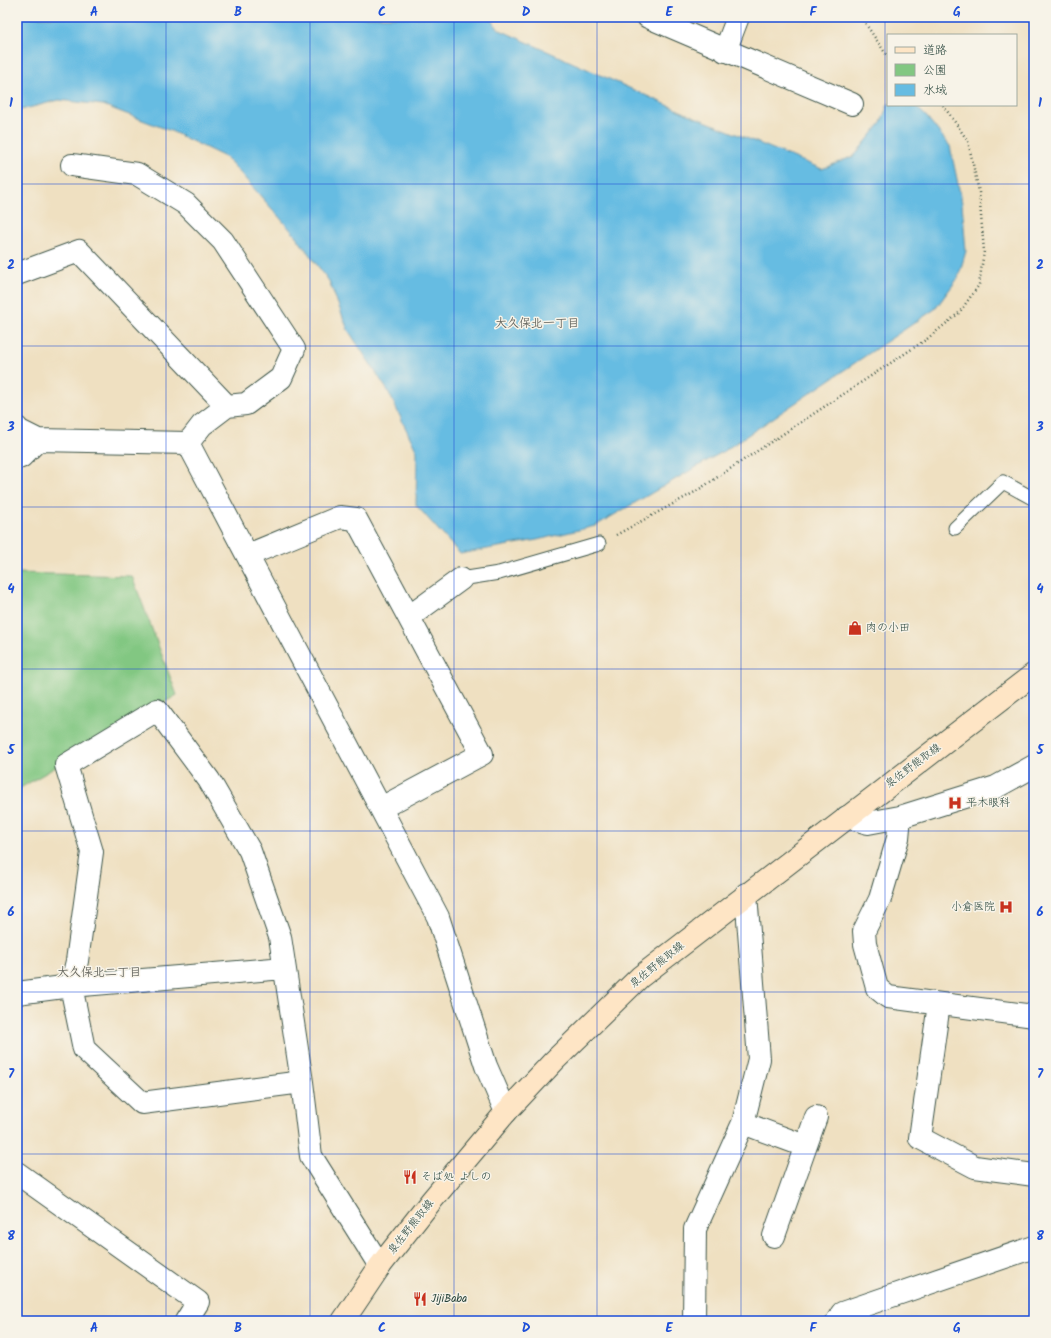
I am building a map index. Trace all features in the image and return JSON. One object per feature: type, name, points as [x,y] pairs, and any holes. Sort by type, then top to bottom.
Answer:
[{"type":"main road","name":"泉佐野熊取線","points":[[343,1321],[380,1266],[432,1200],[506,1112],[554,1061],[640,977],[846,817],[1034,674]]},
{"type":"street","points":[[648,17],[852,104]]},
{"type":"street","points":[[725,51],[738,17]]},
{"type":"street","points":[[72,165],[138,174],[186,204],[223,241],[294,349],[281,378],[246,404],[226,406],[202,426],[188,443]]},
{"type":"street","points":[[17,274],[79,251],[226,406]]},
{"type":"street","points":[[17,428],[18,430],[38,440],[188,443]]},
{"type":"street","points":[[17,458],[22,457],[38,440]]},
{"type":"street","points":[[188,443],[438,917],[486,1066],[506,1112]]},
{"type":"street","points":[[248,555],[340,517],[356,519],[482,754],[381,808]]},
{"type":"street","points":[[409,617],[461,579]]},
{"type":"street","points":[[302,1082],[142,1103],[84,1049],[71,986],[77,960],[92,852],[66,766],[157,710],[209,780],[250,850],[280,937],[302,1082],[311,1156],[380,1266]]},
{"type":"street","points":[[846,817],[868,823],[900,817],[996,787],[1034,766]]},
{"type":"street","points":[[900,817],[898,838],[880,899],[864,931],[865,944],[877,988],[888,997],[1034,1016]]},
{"type":"street","points":[[694,1321],[695,1229],[743,1123],[759,1059],[746,894]]},
{"type":"street","points":[[17,993],[71,986],[284,968]]},
{"type":"street","points":[[939,1004],[920,1138],[975,1167],[1034,1175]]},
{"type":"street","points":[[774,1236],[816,1117]]},
{"type":"street","points":[[743,1123],[806,1146]]},
{"type":"street","points":[[17,1174],[198,1302],[186,1321]]},
{"type":"street","points":[[837,1321],[842,1313],[1034,1247]]},
{"type":"lane","points":[[955,528],[1003,482],[1034,499]]},
{"type":"lane","points":[[461,579],[499,573],[599,544]]},
{"type":"path","points":[[861,17],[887,56]]},
{"type":"path","points":[[599,544],[695,492],[927,339],[959,313],[979,285],[984,251],[979,192],[968,141],[944,106]]},
{"type":"green space","points":[[17,573],[132,576],[177,695],[17,790]]},
{"type":"water","points":[[17,17],[488,17],[500,30],[685,113],[822,169],[854,156],[881,123],[887,106],[915,106],[926,116],[950,146],[962,203],[966,251],[958,278],[935,309],[724,451],[595,526],[537,540],[460,554],[416,505],[417,452],[388,391],[348,330],[329,281],[295,235],[227,158],[171,131],[103,105],[59,100],[17,111]]},
{"type":"place","name":"肉の小田","points":[[855,628]]},
{"type":"place","name":"平木眼科","points":[[955,803]]},
{"type":"place","name":"小倉医院","points":[[1006,907]]},
{"type":"place","name":"そば処 よしの","points":[[410,1177]]},
{"type":"place","name":"JijiBaba","points":[[420,1299]]},
{"type":"district","name":"大久保北一丁目","points":[[537,323]]},
{"type":"district","name":"大久保北二丁目","points":[[99,972]]}]
